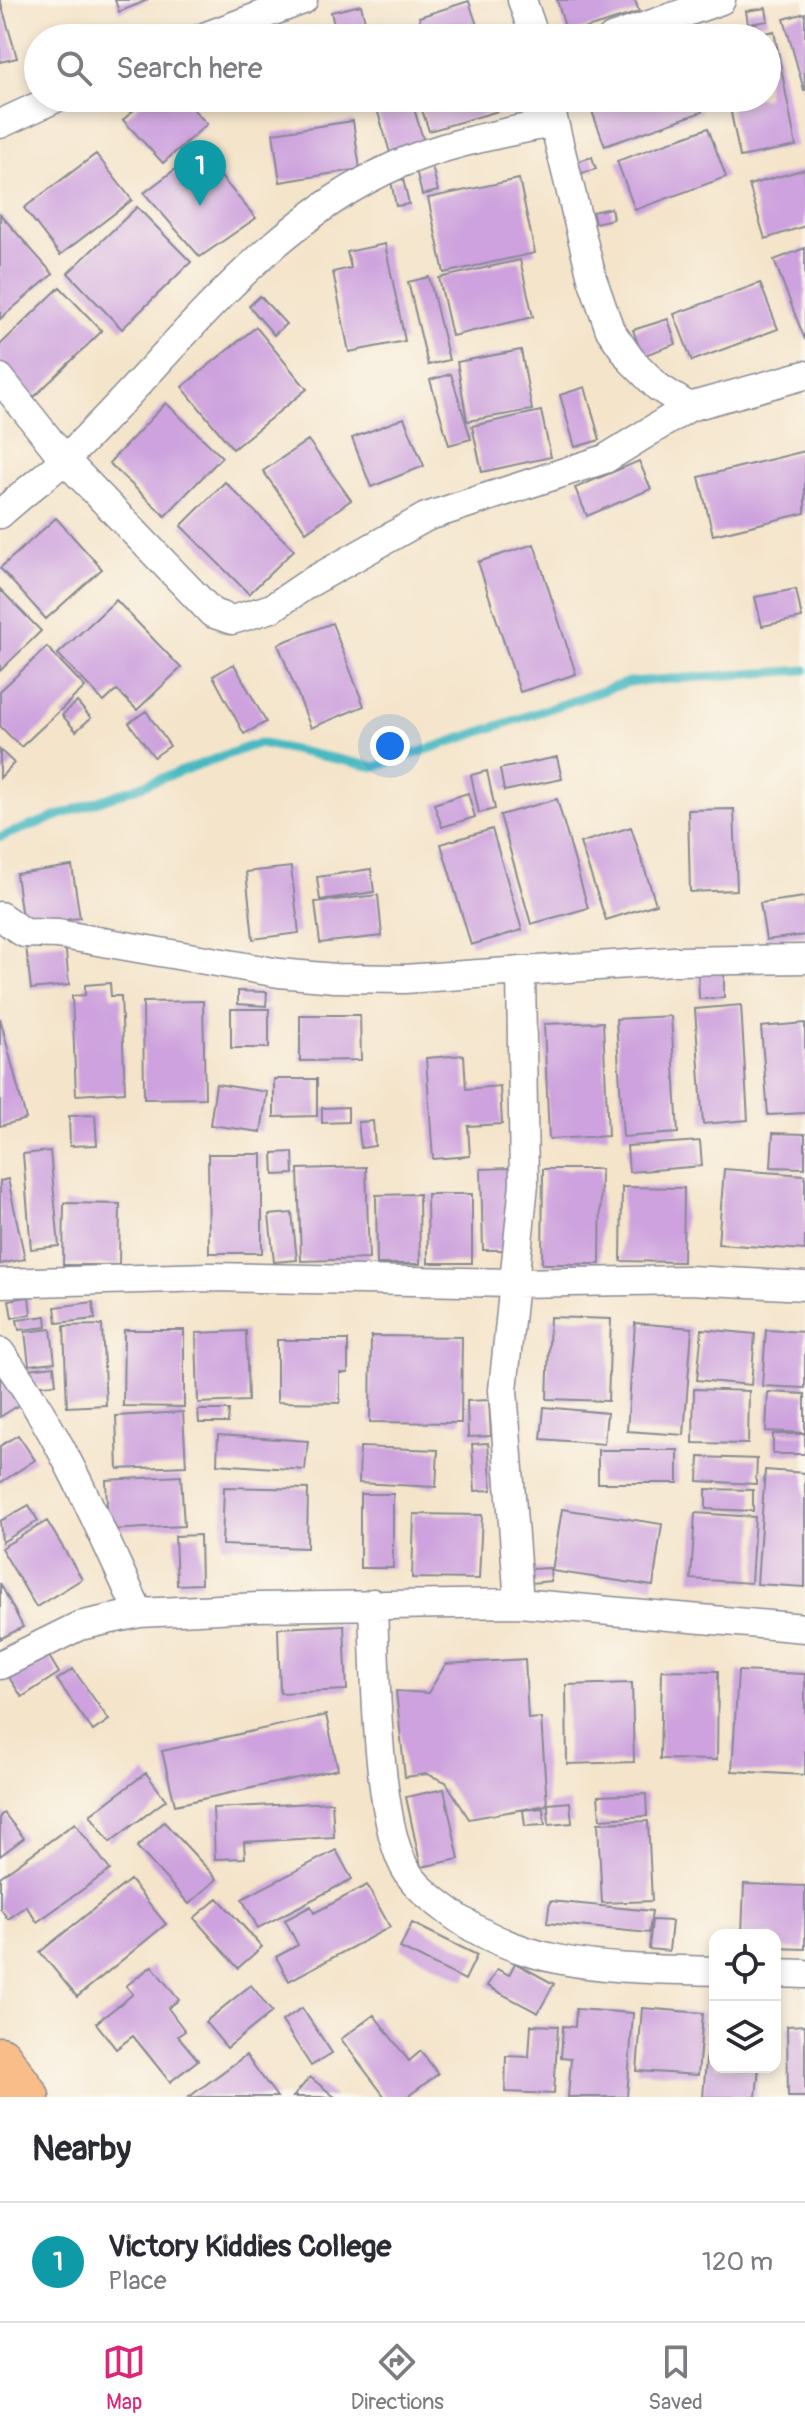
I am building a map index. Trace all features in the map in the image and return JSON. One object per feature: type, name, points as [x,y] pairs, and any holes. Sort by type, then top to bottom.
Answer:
[{"type":"main road","points":[[0,2059],[27,2097]]},
{"type":"street","points":[[239,24],[303,0]]},
{"type":"street","points":[[522,0],[530,24]]},
{"type":"street","points":[[652,24],[721,0]]},
{"type":"street","points":[[0,124],[26,112]]},
{"type":"street","points":[[0,514],[64,459],[161,358],[299,224],[399,164],[546,112]]},
{"type":"street","points":[[549,112],[592,278],[610,330],[631,360],[658,387],[689,407]]},
{"type":"street","points":[[0,378],[64,459],[212,613],[232,620],[272,608],[333,569],[426,517],[605,459],[689,407],[805,375]]},
{"type":"street","points":[[0,916],[24,933],[58,934],[279,973],[404,979],[673,961],[805,959]]},
{"type":"street","points":[[519,1603],[503,1390],[524,1184],[521,971]]},
{"type":"street","points":[[0,1283],[210,1277],[514,1283],[689,1280],[805,1286]]},
{"type":"street","points":[[0,1352],[28,1390],[97,1523],[139,1613]]},
{"type":"street","points":[[373,1603],[376,1701],[389,1817],[406,1872],[428,1895],[468,1927],[513,1949],[599,1965],[709,1971]]},
{"type":"street","points":[[0,1665],[79,1626],[139,1613],[373,1603],[519,1603],[805,1628]]},
{"type":"street","points":[[781,1973],[805,1974]]},
{"type":"building","points":[[0,0],[17,58],[0,62]]},
{"type":"building","points":[[115,0],[148,0],[119,12]]},
{"type":"building","points":[[557,0],[635,0],[639,12],[600,24],[564,24]]},
{"type":"building","points":[[469,1],[476,24],[421,24],[419,17]]},
{"type":"building","points":[[361,5],[366,24],[334,24],[331,12]]},
{"type":"building","points":[[766,8],[768,21],[748,24],[746,11]]},
{"type":"building","points":[[805,13],[805,90],[804,90],[784,19]]},
{"type":"building","points":[[781,68],[796,146],[740,157],[731,112],[781,112]]},
{"type":"building","points":[[132,112],[196,112],[207,124],[163,163],[123,120]]},
{"type":"building","points":[[378,112],[415,112],[425,146],[391,156]]},
{"type":"building","points":[[423,112],[495,112],[429,131]]},
{"type":"building","points":[[592,112],[702,112],[605,146]]},
{"type":"building","points":[[353,121],[360,169],[280,182],[273,133]]},
{"type":"building","points":[[708,128],[726,177],[635,210],[617,161]]},
{"type":"building","points":[[199,151],[256,218],[200,257],[144,193]]},
{"type":"building","points":[[96,154],[132,200],[60,255],[24,208]]},
{"type":"building","points":[[592,157],[596,169],[579,174],[576,162]]},
{"type":"building","points":[[432,166],[438,191],[422,195],[416,170]]},
{"type":"building","points":[[805,169],[805,226],[765,239],[749,185]]},
{"type":"building","points":[[403,179],[409,204],[396,206],[391,181]]},
{"type":"building","points":[[519,179],[535,253],[444,273],[428,198]]},
{"type":"building","points":[[137,207],[191,262],[122,329],[68,273]]},
{"type":"building","points":[[611,208],[613,219],[595,223],[592,212]]},
{"type":"building","points":[[0,214],[53,274],[0,319]]},
{"type":"building","points":[[385,244],[405,341],[349,352],[333,272],[351,268],[347,252]]},
{"type":"building","points":[[805,248],[805,340],[774,260]]},
{"type":"building","points":[[520,260],[533,317],[452,336],[439,278]]},
{"type":"building","points":[[429,277],[449,360],[428,365],[408,282]]},
{"type":"building","points":[[760,283],[778,329],[692,361],[674,314]]},
{"type":"building","points":[[60,287],[102,331],[34,397],[0,362],[0,345]]},
{"type":"building","points":[[260,296],[286,324],[274,335],[249,306]]},
{"type":"building","points":[[668,319],[676,344],[642,356],[633,330]]},
{"type":"building","points":[[256,327],[307,389],[233,449],[182,387]]},
{"type":"building","points":[[521,350],[532,410],[467,421],[457,362]]},
{"type":"building","points":[[451,374],[471,439],[449,445],[430,380]]},
{"type":"building","points":[[585,387],[600,440],[575,447],[560,395]]},
{"type":"building","points":[[166,403],[222,457],[165,516],[109,463]]},
{"type":"building","points":[[541,411],[551,457],[482,472],[472,426]]},
{"type":"building","points":[[404,418],[424,466],[371,487],[352,438]]},
{"type":"building","points":[[308,440],[351,500],[306,532],[263,471]]},
{"type":"building","points":[[805,451],[805,513],[713,535],[699,477]]},
{"type":"building","points":[[639,461],[651,489],[587,516],[575,488]]},
{"type":"building","points":[[225,482],[294,550],[249,594],[181,526]]},
{"type":"building","points":[[56,518],[102,569],[46,619],[0,568]]},
{"type":"building","points":[[534,544],[576,674],[520,692],[478,562]]},
{"type":"building","points":[[0,589],[41,631],[0,671]]},
{"type":"building","points":[[796,589],[802,618],[762,626],[755,597]]},
{"type":"building","points":[[116,600],[181,668],[137,710],[117,690],[104,702],[58,654]]},
{"type":"building","points":[[332,623],[364,706],[311,728],[278,644]]},
{"type":"building","points":[[47,647],[85,687],[21,747],[0,726],[0,691]]},
{"type":"building","points":[[234,664],[266,722],[244,734],[213,676]]},
{"type":"building","points":[[77,702],[91,718],[76,731],[62,715]]},
{"type":"building","points":[[146,711],[170,746],[154,757],[129,723]]},
{"type":"building","points":[[0,750],[14,763],[0,778]]},
{"type":"building","points":[[557,757],[562,779],[504,791],[500,769]]},
{"type":"building","points":[[487,771],[495,809],[479,813],[471,775]]},
{"type":"building","points":[[468,793],[475,817],[442,827],[434,804]]},
{"type":"building","points":[[557,799],[588,908],[531,924],[500,815]]},
{"type":"building","points":[[734,809],[737,890],[690,892],[688,810]]},
{"type":"building","points":[[631,827],[656,904],[606,920],[580,843]]},
{"type":"building","points":[[492,829],[522,930],[471,945],[441,844]]},
{"type":"building","points":[[72,866],[80,918],[23,926],[16,874]]},
{"type":"building","points":[[291,867],[299,933],[253,939],[246,872]]},
{"type":"building","points":[[371,869],[374,892],[320,900],[317,877]]},
{"type":"building","points":[[378,895],[382,936],[320,943],[315,902]]},
{"type":"building","points":[[805,897],[805,935],[766,940],[760,903]]},
{"type":"building","points":[[65,942],[69,985],[31,989],[26,946]]},
{"type":"building","points":[[724,970],[724,998],[699,999],[698,971]]},
{"type":"building","points":[[110,983],[111,996],[121,996],[125,1092],[76,1095],[72,996],[85,995],[85,985]]},
{"type":"building","points":[[238,991],[267,992],[266,1006],[238,1004]]},
{"type":"building","points":[[203,1001],[205,1098],[144,1099],[143,1002]]},
{"type":"building","points":[[741,1005],[748,1120],[703,1124],[695,1009]]},
{"type":"building","points":[[231,1009],[269,1009],[269,1048],[231,1048]]},
{"type":"building","points":[[300,1015],[360,1015],[361,1060],[300,1061]]},
{"type":"building","points":[[671,1016],[678,1133],[623,1137],[616,1019]]},
{"type":"building","points":[[0,1018],[26,1119],[0,1126]]},
{"type":"building","points":[[603,1022],[608,1136],[549,1139],[544,1024]]},
{"type":"building","points":[[805,1023],[805,1113],[768,1115],[761,1027]]},
{"type":"building","points":[[464,1055],[466,1089],[500,1086],[502,1124],[468,1126],[470,1156],[433,1159],[426,1058]]},
{"type":"building","points":[[274,1079],[317,1079],[317,1116],[274,1117]]},
{"type":"building","points":[[216,1084],[267,1092],[261,1132],[210,1125]]},
{"type":"building","points":[[348,1107],[348,1122],[322,1123],[322,1108]]},
{"type":"building","points":[[95,1115],[97,1145],[70,1146],[69,1116]]},
{"type":"building","points":[[373,1121],[375,1146],[361,1148],[358,1122]]},
{"type":"building","points":[[773,1133],[805,1134],[805,1168],[771,1167]]},
{"type":"building","points":[[700,1141],[702,1166],[629,1172],[627,1146]]},
{"type":"building","points":[[50,1151],[59,1246],[31,1249],[23,1154]]},
{"type":"building","points":[[293,1152],[294,1174],[274,1175],[273,1153]]},
{"type":"building","points":[[208,1154],[262,1154],[262,1253],[209,1253]]},
{"type":"building","points":[[366,1167],[369,1259],[301,1261],[298,1169]]},
{"type":"building","points":[[510,1168],[513,1250],[483,1250],[481,1169]]},
{"type":"building","points":[[543,1169],[601,1169],[600,1264],[542,1264]]},
{"type":"building","points":[[724,1169],[805,1175],[805,1250],[718,1244]]},
{"type":"building","points":[[8,1179],[25,1259],[0,1264],[0,1181]]},
{"type":"building","points":[[622,1187],[684,1188],[683,1262],[621,1261]]},
{"type":"building","points":[[419,1194],[420,1264],[377,1264],[376,1195]]},
{"type":"building","points":[[427,1194],[472,1194],[472,1263],[428,1263]]},
{"type":"building","points":[[64,1203],[120,1204],[119,1265],[63,1265]]},
{"type":"building","points":[[292,1213],[297,1260],[274,1262],[269,1215]]},
{"type":"building","points":[[29,1297],[31,1314],[12,1318],[9,1300]]},
{"type":"building","points":[[93,1302],[95,1319],[57,1323],[55,1307]]},
{"type":"building","points":[[46,1316],[47,1327],[19,1330],[17,1320]]},
{"type":"building","points":[[550,1317],[611,1319],[608,1401],[547,1399]]},
{"type":"building","points":[[635,1323],[692,1328],[684,1435],[627,1431]]},
{"type":"building","points":[[102,1325],[106,1405],[67,1407],[64,1326]]},
{"type":"building","points":[[51,1329],[55,1362],[29,1365],[25,1332]]},
{"type":"building","points":[[702,1329],[755,1334],[751,1385],[697,1380]]},
{"type":"building","points":[[124,1330],[184,1330],[184,1407],[123,1406]]},
{"type":"building","points":[[766,1330],[805,1332],[805,1388],[762,1386]]},
{"type":"building","points":[[246,1331],[248,1401],[198,1403],[196,1333]]},
{"type":"building","points":[[371,1336],[462,1337],[461,1423],[370,1422]]},
{"type":"building","points":[[277,1340],[348,1340],[348,1373],[340,1373],[340,1403],[277,1402]]},
{"type":"building","points":[[54,1366],[56,1384],[29,1386],[28,1369]]},
{"type":"building","points":[[0,1379],[19,1405],[0,1417]]},
{"type":"building","points":[[694,1389],[749,1391],[748,1444],[693,1443]]},
{"type":"building","points":[[768,1392],[805,1394],[805,1433],[766,1431]]},
{"type":"building","points":[[489,1400],[491,1436],[468,1437],[467,1401]]},
{"type":"building","points":[[544,1407],[607,1413],[604,1444],[541,1439]]},
{"type":"building","points":[[198,1410],[229,1410],[228,1423],[199,1423]]},
{"type":"building","points":[[183,1412],[186,1466],[118,1469],[116,1416]]},
{"type":"building","points":[[773,1434],[805,1434],[805,1454],[773,1454]]},
{"type":"building","points":[[18,1435],[35,1460],[0,1483],[0,1446]]},
{"type":"building","points":[[218,1435],[308,1441],[305,1470],[217,1464]]},
{"type":"building","points":[[488,1443],[492,1490],[475,1491],[472,1444]]},
{"type":"building","points":[[360,1447],[438,1450],[436,1487],[359,1483]]},
{"type":"building","points":[[598,1450],[678,1450],[678,1483],[598,1483]]},
{"type":"building","points":[[699,1457],[757,1459],[756,1484],[698,1481]]},
{"type":"building","points":[[765,1470],[805,1473],[805,1587],[757,1584]]},
{"type":"building","points":[[181,1476],[184,1526],[108,1530],[106,1480]]},
{"type":"building","points":[[224,1487],[308,1489],[307,1548],[222,1545]]},
{"type":"building","points":[[706,1489],[753,1490],[753,1511],[706,1509]]},
{"type":"building","points":[[360,1494],[393,1494],[393,1568],[360,1568]]},
{"type":"building","points":[[29,1505],[38,1521],[2,1542],[0,1521]]},
{"type":"building","points":[[562,1509],[662,1524],[653,1586],[552,1571]]},
{"type":"building","points":[[695,1513],[755,1517],[751,1583],[691,1579]]},
{"type":"building","points":[[414,1514],[482,1515],[479,1579],[412,1578]]},
{"type":"building","points":[[47,1521],[82,1579],[36,1607],[1,1548]]},
{"type":"building","points":[[200,1535],[201,1584],[177,1585],[175,1536]]},
{"type":"building","points":[[550,1568],[551,1581],[531,1583],[530,1569]]},
{"type":"building","points":[[0,1583],[23,1627],[0,1639]]},
{"type":"building","points":[[344,1625],[347,1690],[280,1693],[278,1628]]},
{"type":"building","points":[[46,1651],[59,1673],[22,1697],[8,1676]]},
{"type":"building","points":[[525,1659],[528,1719],[541,1718],[547,1805],[469,1819],[446,1782],[427,1774],[405,1777],[396,1691],[428,1693],[446,1664]]},
{"type":"building","points":[[73,1669],[109,1720],[93,1731],[57,1680]]},
{"type":"building","points":[[662,1670],[718,1671],[717,1760],[660,1759]]},
{"type":"building","points":[[738,1671],[805,1674],[805,1775],[732,1771]]},
{"type":"building","points":[[632,1683],[634,1762],[567,1764],[566,1685]]},
{"type":"building","points":[[326,1715],[338,1769],[175,1805],[162,1751]]},
{"type":"building","points":[[146,1773],[166,1800],[110,1842],[90,1815]]},
{"type":"building","points":[[444,1789],[459,1859],[421,1867],[406,1797]]},
{"type":"building","points":[[646,1794],[647,1816],[600,1819],[598,1796]]},
{"type":"building","points":[[332,1802],[334,1837],[244,1842],[245,1858],[215,1859],[213,1808]]},
{"type":"building","points":[[570,1802],[572,1823],[549,1825],[548,1804]]},
{"type":"building","points":[[543,1808],[545,1825],[525,1826],[523,1810]]},
{"type":"building","points":[[4,1813],[24,1838],[0,1856],[0,1816]]},
{"type":"building","points":[[648,1821],[652,1901],[602,1903],[598,1823]]},
{"type":"building","points":[[164,1822],[217,1879],[189,1904],[137,1847]]},
{"type":"building","points":[[75,1823],[110,1870],[37,1922],[26,1906],[8,1919],[0,1908],[0,1877]]},
{"type":"building","points":[[336,1850],[352,1879],[258,1928],[242,1899]]},
{"type":"building","points":[[130,1880],[166,1924],[77,1997],[40,1952]]},
{"type":"building","points":[[744,1884],[805,1886],[805,1949],[781,1948],[781,1929],[742,1929]]},
{"type":"building","points":[[367,1885],[390,1927],[289,1981],[276,1957],[298,1945],[285,1920],[311,1906],[314,1913]]},
{"type":"building","points":[[218,1898],[262,1947],[238,1968],[194,1918]]},
{"type":"building","points":[[550,1901],[652,1911],[649,1933],[547,1923]]},
{"type":"building","points":[[652,1920],[672,1921],[669,1951],[649,1949]]},
{"type":"building","points":[[412,1923],[477,1955],[465,1980],[400,1948]]},
{"type":"building","points":[[515,1963],[554,1984],[538,2013],[487,1986],[497,1969],[509,1975]]},
{"type":"building","points":[[152,1966],[179,2000],[168,2008],[185,2031],[178,2036],[198,2060],[170,2082],[133,2036],[116,2049],[96,2023],[133,1994],[126,1986]]},
{"type":"building","points":[[251,1985],[272,2012],[227,2048],[205,2022]]},
{"type":"building","points":[[302,2008],[332,2053],[311,2066],[282,2021]]},
{"type":"building","points":[[642,2008],[703,2013],[698,2075],[637,2071]]},
{"type":"building","points":[[576,2009],[633,2013],[627,2097],[568,2097],[571,2059],[561,2058],[563,2026],[575,2027]]},
{"type":"building","points":[[374,2015],[409,2061],[421,2051],[438,2074],[407,2097],[385,2097],[341,2039]]},
{"type":"building","points":[[531,2025],[558,2026],[554,2094],[505,2092],[506,2056],[529,2057]]},
{"type":"building","points":[[709,2025],[709,2073],[758,2073],[756,2097],[703,2097]]},
{"type":"building","points":[[805,2025],[805,2097],[788,2097],[787,2026]]},
{"type":"building","points":[[246,2055],[277,2097],[189,2097]]},
{"type":"building","points":[[310,2077],[335,2097],[293,2097]]},
{"type":"waterway","points":[[0,837],[259,743],[375,767],[629,682],[805,670]]},
{"type":"place","name":"Victory Kiddies College","points":[[200,206]]}]
